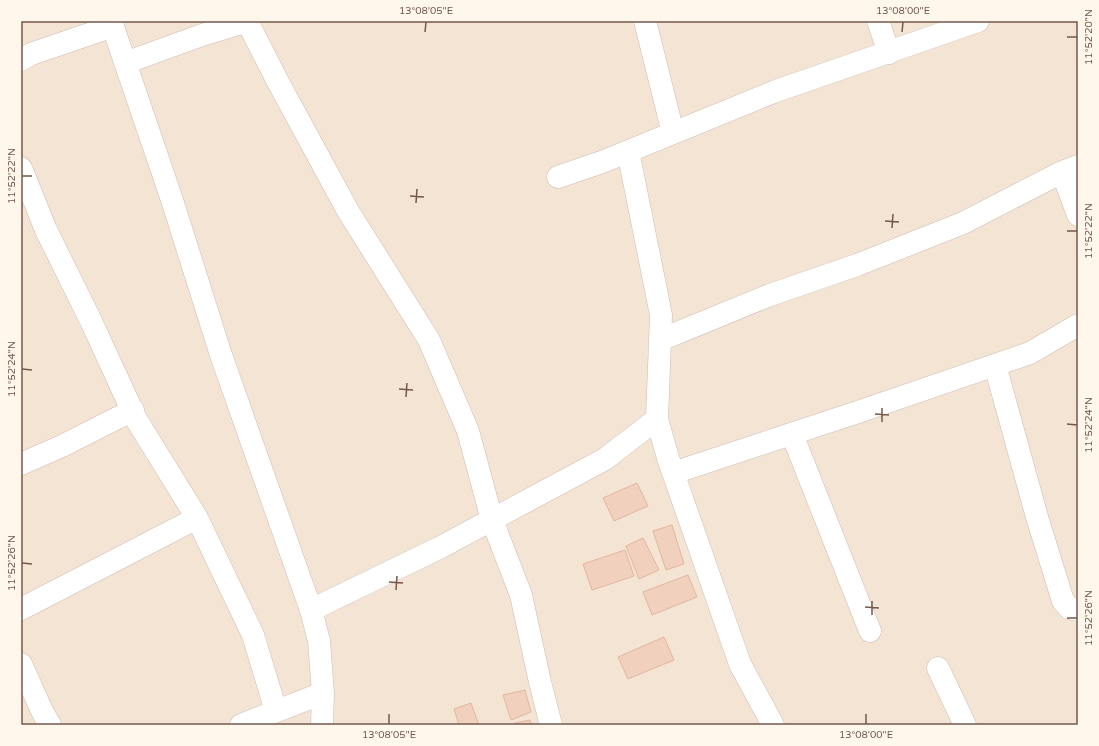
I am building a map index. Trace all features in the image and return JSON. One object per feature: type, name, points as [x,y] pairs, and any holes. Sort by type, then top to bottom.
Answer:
[{"type":"street","points":[[125,63],[202,35],[248,21],[288,101],[348,211],[429,340],[468,431],[492,520],[521,595],[551,725]]},
{"type":"street","points":[[645,21],[673,133]]},
{"type":"street","points":[[878,21],[889,53]]},
{"type":"street","points":[[558,178],[628,152],[776,91],[978,21]]},
{"type":"street","points":[[21,60],[31,54],[112,23],[172,200],[221,355],[312,610],[319,641],[323,693],[322,725]]},
{"type":"street","points":[[628,152],[661,315],[657,419],[673,473],[740,664],[773,725]]},
{"type":"street","points":[[21,168],[46,230],[91,321],[136,419],[198,518],[253,635],[276,711]]},
{"type":"street","points":[[660,340],[770,294],[857,265],[962,223],[1070,169],[1078,215]]},
{"type":"street","points":[[673,473],[1030,353],[1078,325]]},
{"type":"street","points":[[995,365],[1037,517],[1063,601],[1069,608],[1078,610]]},
{"type":"street","points":[[21,464],[62,446],[133,410]]},
{"type":"street","points":[[312,610],[441,547],[605,459],[657,419]]},
{"type":"street","points":[[792,434],[870,631]]},
{"type":"street","points":[[21,610],[198,518]]},
{"type":"street","points":[[21,664],[42,711],[50,725]]},
{"type":"street","points":[[938,668],[965,725]]},
{"type":"street","points":[[241,725],[323,693]]},
{"type":"shaded area","points":[[21,21],[1078,21],[1078,725],[21,725]]},
{"type":"building","points":[[637,483],[648,506],[614,521],[603,498]]},
{"type":"building","points":[[672,525],[684,564],[666,570],[653,531]]},
{"type":"building","points":[[643,538],[659,570],[639,579],[626,546]]},
{"type":"building","points":[[625,550],[634,576],[592,590],[583,564]]},
{"type":"building","points":[[688,575],[697,597],[652,615],[643,592]]},
{"type":"building","points":[[664,637],[674,660],[628,679],[618,657]]},
{"type":"building","points":[[525,690],[531,712],[511,720],[503,695]]},
{"type":"building","points":[[471,703],[479,725],[459,725],[454,709]]},
{"type":"building","points":[[530,720],[532,725],[516,725],[515,723]]}]
